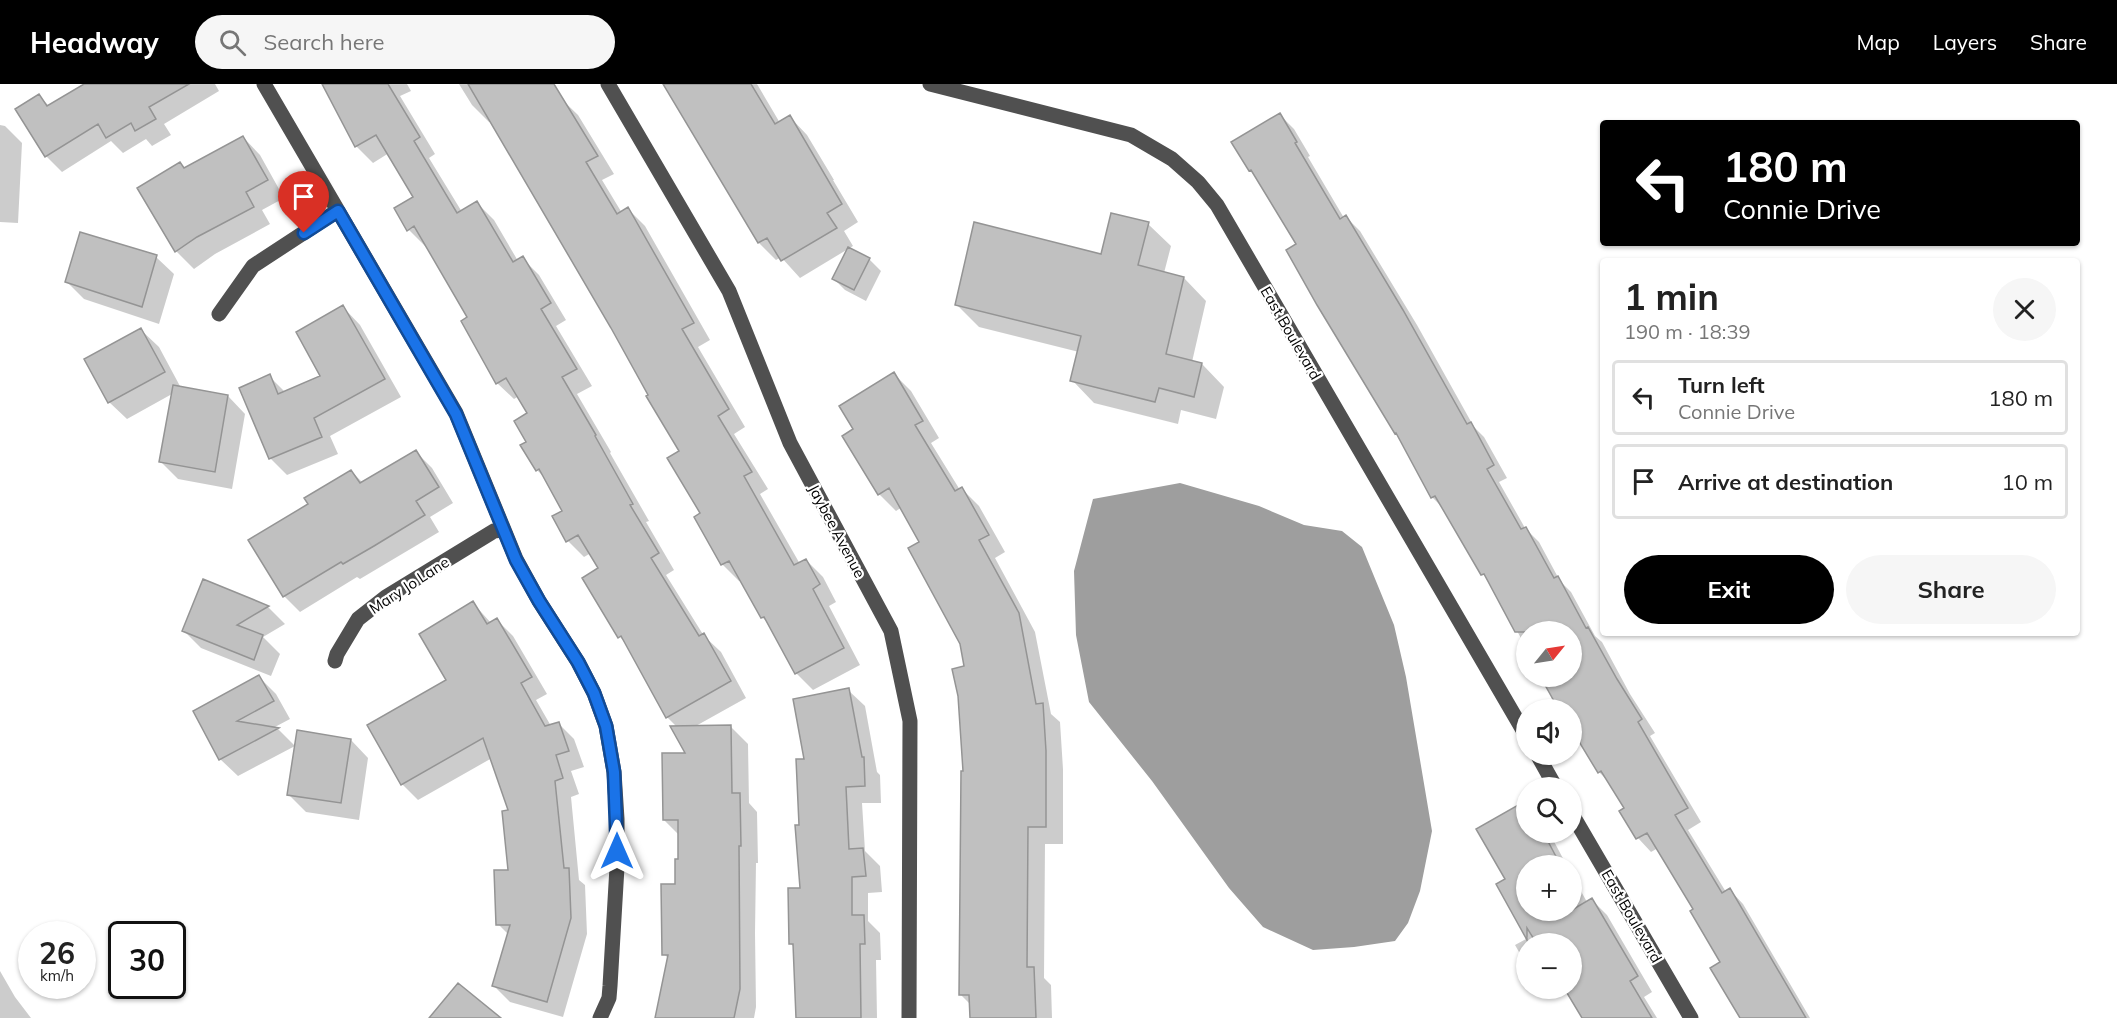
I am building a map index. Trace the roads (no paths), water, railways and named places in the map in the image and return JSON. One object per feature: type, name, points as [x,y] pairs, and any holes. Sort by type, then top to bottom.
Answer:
[{"type":"street","points":[[264,84],[456,414],[516,560],[584,672],[606,726],[614,772],[617,867],[609,998],[600,1018]]},
{"type":"street","name":"Jaybee Avenue","points":[[608,84],[729,291],[790,443],[891,631],[910,721],[909,1018]]},
{"type":"street","name":"East Boulevard","points":[[930,84],[1131,135],[1172,159],[1198,182],[1217,205],[1516,718]]},
{"type":"street","points":[[219,314],[253,266],[338,211]]},
{"type":"street","name":"Mary Jo Lane","points":[[334,661],[358,619],[386,597],[494,531],[502,530]]},
{"type":"street","name":"East Boulevard","points":[[1582,831],[1691,1018]]}]
